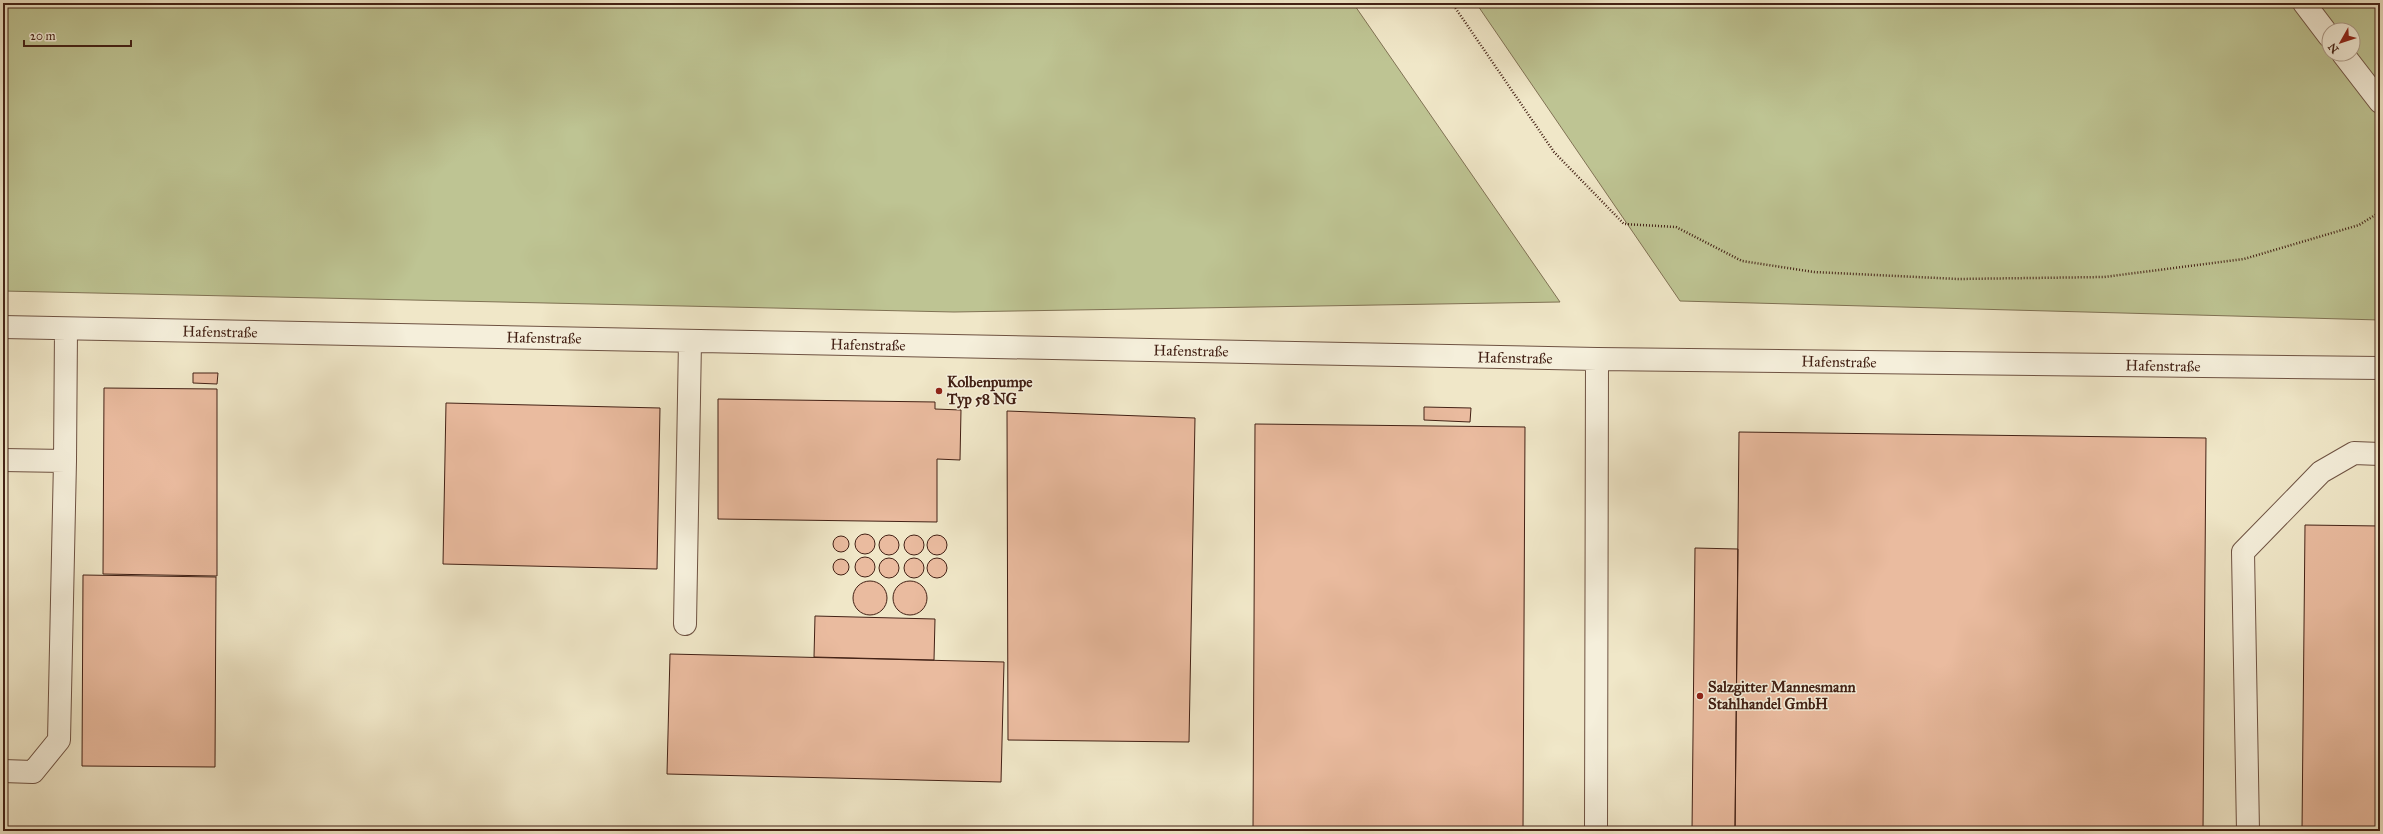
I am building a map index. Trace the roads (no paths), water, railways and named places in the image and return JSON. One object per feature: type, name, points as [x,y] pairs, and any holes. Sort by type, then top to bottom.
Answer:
[{"type":"street","points":[[2304,3],[2321,25]]},
{"type":"street","points":[[2349,62],[2380,102]]},
{"type":"street","name":"Hafenstraße","points":[[3,327],[1597,359],[2380,368]]},
{"type":"street","points":[[3,771],[33,772],[59,740],[65,460],[66,329]]},
{"type":"street","points":[[685,624],[690,341]]},
{"type":"street","points":[[1596,831],[1597,359]]},
{"type":"street","points":[[2248,831],[2243,552],[2320,472],[2354,453],[2380,454]]},
{"type":"street","points":[[3,460],[65,460]]},
{"type":"place","name":"Kolbenpumpe Typ 58 NG","points":[[939,391]]},
{"type":"place","name":"Salzgitter Mannesmann Stahlhandel GmbH","points":[[1700,696]]}]
